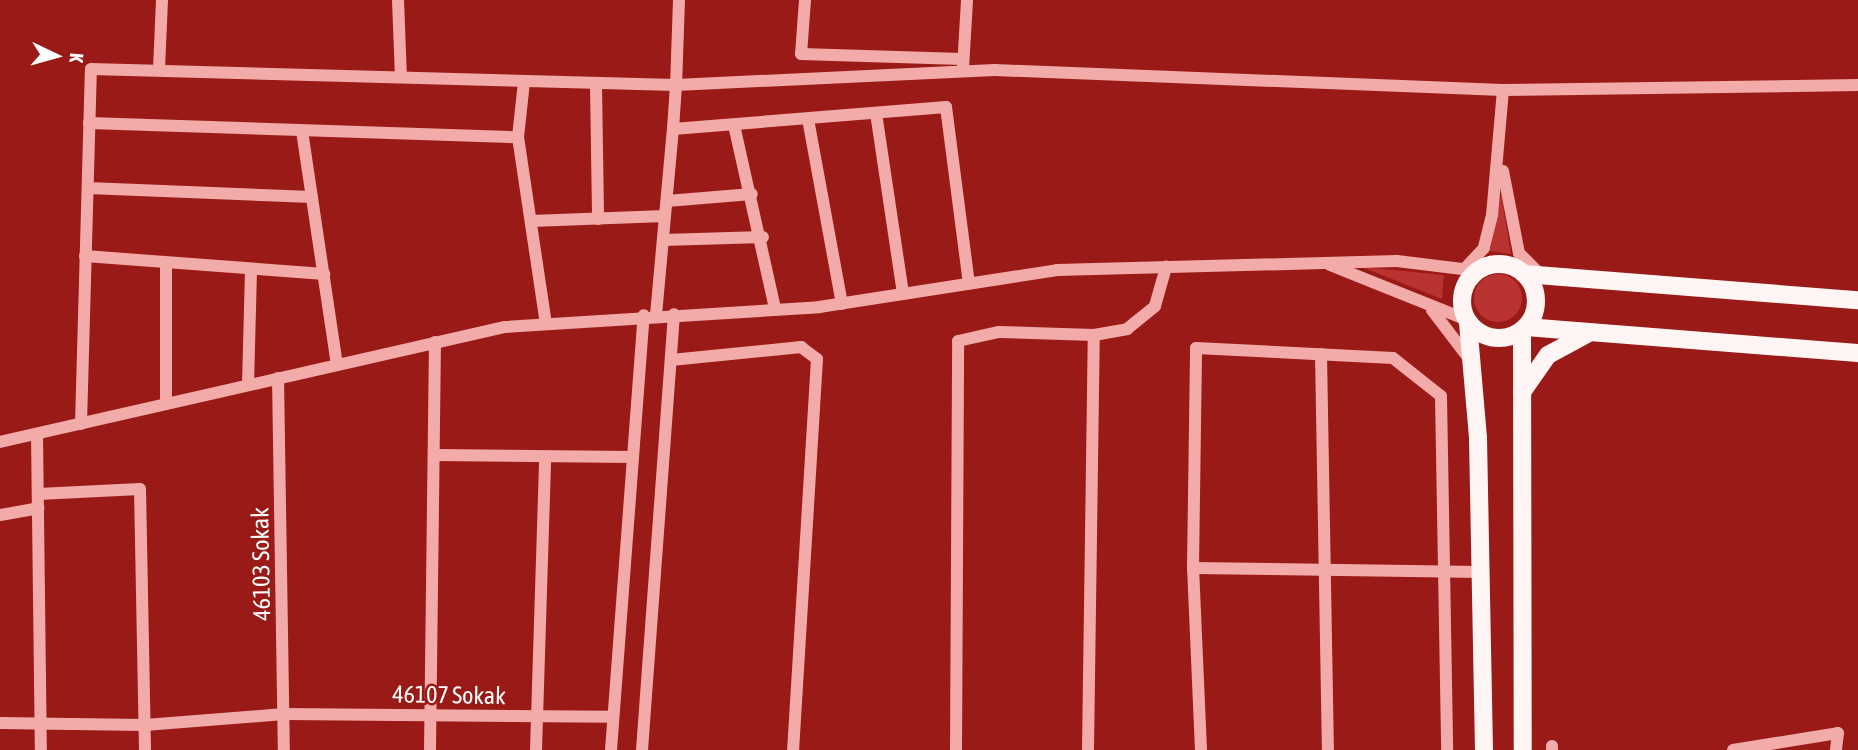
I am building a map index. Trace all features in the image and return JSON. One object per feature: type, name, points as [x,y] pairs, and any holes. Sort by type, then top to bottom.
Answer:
[{"type":"main road","points":[[1484,248],[1462,293],[1472,365],[1484,750]]},
{"type":"main road","points":[[1519,253],[1535,294],[1524,329],[1520,395],[1523,750]]},
{"type":"main road","points":[[1476,269],[1500,264],[1529,274],[1858,300]]},
{"type":"main road","points":[[1467,321],[1493,339],[1524,329],[1858,353]]},
{"type":"main road","points":[[1520,395],[1548,355],[1591,332]]},
{"type":"street","points":[[159,69],[162,0]]},
{"type":"street","points":[[398,0],[401,77]]},
{"type":"street","points":[[611,750],[633,457],[667,201],[679,0]]},
{"type":"street","points":[[805,0],[801,54],[963,65],[1503,90],[1858,86]]},
{"type":"street","points":[[963,65],[967,0]]},
{"type":"street","points":[[81,424],[91,69],[401,77],[596,86],[676,85],[963,65]]},
{"type":"street","points":[[524,82],[518,137],[546,324]]},
{"type":"street","points":[[596,86],[598,219]]},
{"type":"street","points":[[1484,248],[1501,156],[1503,90]]},
{"type":"street","points":[[673,129],[946,107],[970,284]]},
{"type":"street","points":[[876,113],[903,294]]},
{"type":"street","points":[[808,119],[842,304]]},
{"type":"street","points":[[89,123],[518,137]]},
{"type":"street","points":[[734,125],[763,237],[775,309]]},
{"type":"street","points":[[302,131],[337,364]]},
{"type":"street","points":[[1501,156],[1519,253]]},
{"type":"street","points":[[88,188],[312,197]]},
{"type":"street","points":[[667,201],[752,194]]},
{"type":"street","points":[[531,221],[665,216]]},
{"type":"street","points":[[663,240],[763,237]]},
{"type":"street","points":[[86,256],[324,274]]},
{"type":"street","points":[[166,262],[166,404]]},
{"type":"street","points":[[0,442],[435,342],[546,324],[842,304],[1057,270],[1326,264],[1476,269]]},
{"type":"street","points":[[1326,264],[1467,321]]},
{"type":"street","points":[[956,750],[958,341],[999,332],[1094,335],[1126,329],[1147,315],[1160,297],[1166,267]]},
{"type":"street","points":[[248,385],[251,269]]},
{"type":"street","points":[[1430,307],[1472,365]]},
{"type":"street","points":[[642,750],[674,314]]},
{"type":"street","points":[[1088,750],[1094,335]]},
{"type":"street","points":[[430,750],[436,456],[435,342]]},
{"type":"street","points":[[671,360],[801,347],[817,359],[793,750]]},
{"type":"street","points":[[1201,750],[1193,568],[1196,348],[1393,358],[1441,396],[1447,750]]},
{"type":"street","points":[[1321,354],[1328,750]]},
{"type":"street","name":"46103 Sokak","points":[[278,378],[284,750]]},
{"type":"street","points":[[37,434],[41,750]]},
{"type":"street","points":[[436,456],[545,459],[633,457]]},
{"type":"street","points":[[536,750],[545,459]]},
{"type":"street","points":[[38,494],[140,489],[145,750]]},
{"type":"street","points":[[0,515],[38,508]]},
{"type":"street","points":[[1193,568],[1480,572]]},
{"type":"street","name":"46107 Sokak","points":[[0,723],[145,725],[284,714],[614,717]]},
{"type":"street","points":[[1733,750],[1838,733],[1836,750]]},
{"type":"shaded area","points":[[1501,194],[1511,254],[1490,251]]},
{"type":"shaded area","points":[[1362,267],[1444,275],[1442,299]]},
{"type":"shaded area","points":[[1498,274],[1515,281],[1522,298],[1515,315],[1498,322],[1481,315],[1474,298],[1481,281]]}]
